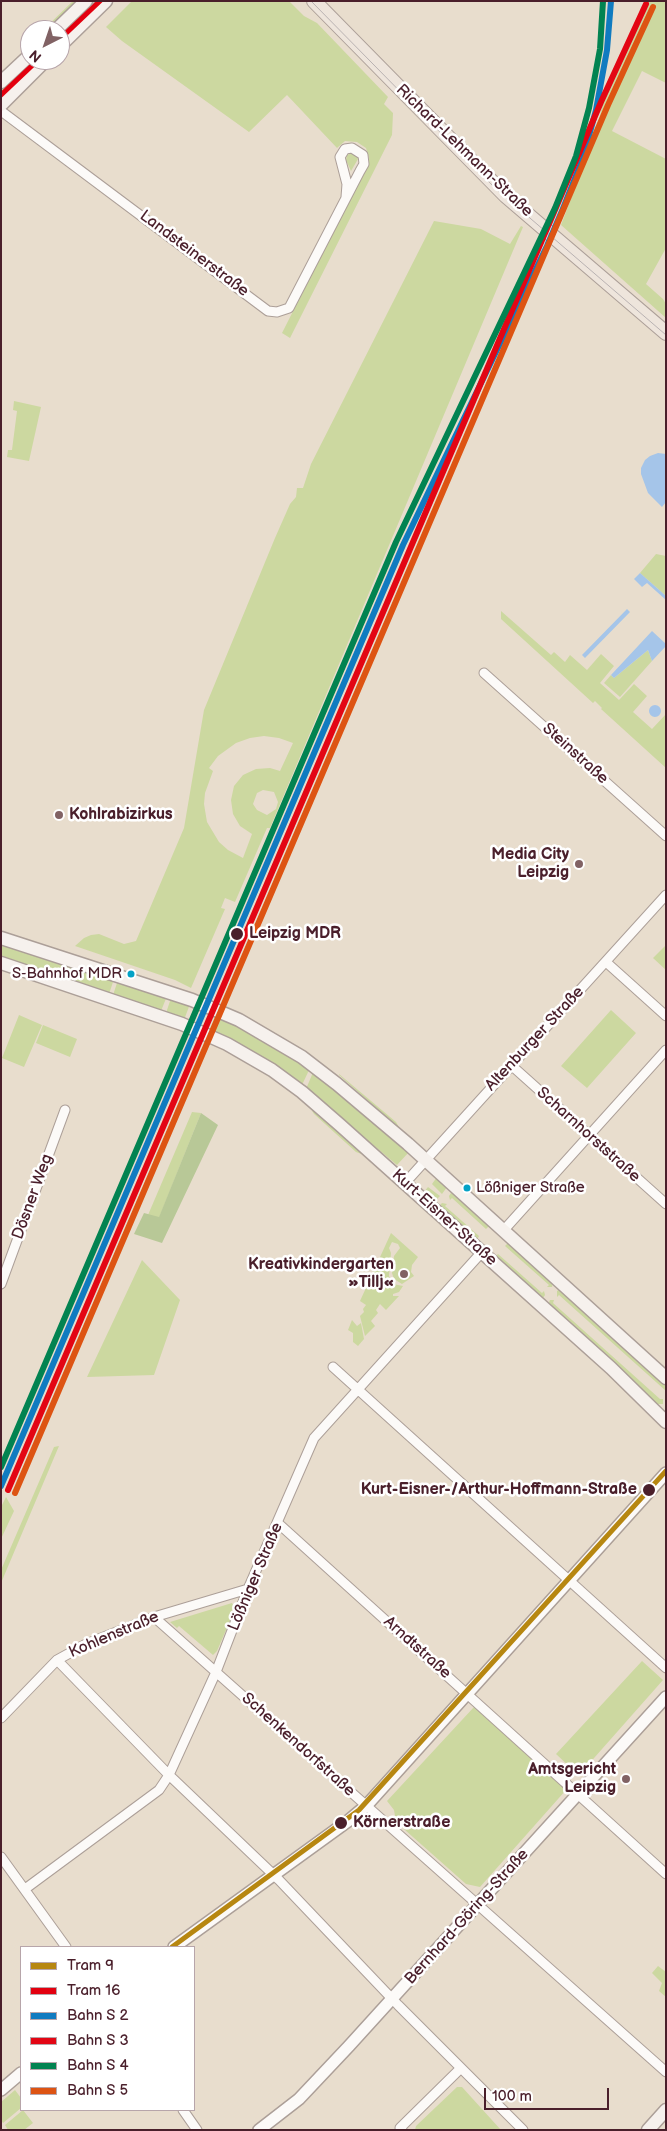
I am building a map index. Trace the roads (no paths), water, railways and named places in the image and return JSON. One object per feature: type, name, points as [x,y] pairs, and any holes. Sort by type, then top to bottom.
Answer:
[{"type":"main road","points":[[66,20],[86,1]]},
{"type":"main road","points":[[70,36],[106,1]]},
{"type":"main road","name":"Richard-Lehmann-Straße","points":[[314,1],[506,196],[666,333]]},
{"type":"main road","points":[[1,82],[20,64]]},
{"type":"main road","points":[[1,105],[36,70]]},
{"type":"main road","name":"Kurt-Eisner-Straße","points":[[1,938],[192,1000],[265,1034],[313,1065],[426,1161],[666,1378]]},
{"type":"main road","name":"Kurt-Eisner-Straße","points":[[1,963],[182,1024],[251,1057],[289,1083],[482,1252],[611,1368],[666,1422]]},
{"type":"main road","points":[[648,2130],[666,2110]]},
{"type":"street","name":"Landsteinerstraße","points":[[1,111],[268,311],[277,312],[289,308],[360,171],[365,158],[357,149],[352,148],[345,149],[340,157],[347,184],[346,197]]},
{"type":"street","name":"Steinstraße","points":[[484,673],[666,836]]},
{"type":"street","name":"Altenburger Straße","points":[[405,1183],[666,894]]},
{"type":"street","points":[[606,962],[666,1016]]},
{"type":"street","points":[[503,1231],[666,1050]]},
{"type":"street","name":"Scharnhorststraße","points":[[511,1065],[666,1204]]},
{"type":"street","name":"Dösner Weg","points":[[1,1284],[65,1110]]},
{"type":"street","name":"Lößniger Straße","points":[[24,1889],[160,1790],[169,1775],[216,1672],[248,1589],[314,1438],[482,1252]]},
{"type":"street","points":[[333,1367],[666,1668]]},
{"type":"street","points":[[175,1946],[366,1806],[666,1473]]},
{"type":"street","name":"Arndtstraße","points":[[278,1524],[666,1874]]},
{"type":"street","name":"Kohlenstraße","points":[[1,1718],[57,1660],[86,1644],[154,1617],[248,1589]]},
{"type":"street","name":"Schenkendorfstraße","points":[[154,1617],[666,2072]]},
{"type":"street","points":[[57,1660],[169,1775],[273,1875],[520,2129]]},
{"type":"street","name":"Bernhard-Göring-Straße","points":[[260,2130],[300,2099],[478,1906],[666,1696]]},
{"type":"street","points":[[1,1857],[65,1946]]},
{"type":"street","points":[[402,2130],[400,2128],[461,2068]]},
{"type":"street","points":[[1,2090],[20,2074]]},
{"type":"street","points":[[184,2111],[197,2130]]},
{"type":"water","points":[[658,453],[666,454],[666,502],[662,507],[648,493],[641,474],[641,468],[645,460]]},
{"type":"water","points":[[640,573],[666,596],[666,600],[647,583],[642,587],[634,579]]},
{"type":"water","points":[[627,609],[630,612],[585,658],[582,655]]},
{"type":"water","points":[[652,631],[666,646],[652,661],[648,650],[614,678],[611,675]]},
{"type":"water","points":[[655,705],[661,711],[655,717],[649,711]]},
{"type":"tram line","name":"16","points":[[70,30],[100,1]]},
{"type":"tram line","points":[[311,1],[495,188],[666,335]]},
{"type":"tram line","name":"16","points":[[1,95],[27,70]]},
{"type":"tram line","name":"9","points":[[173,1946],[359,1810],[666,1471]]},
{"type":"place","name":"Kohlrabizirkus","points":[[59,815]]},
{"type":"place","name":"Media City Leipzig","points":[[579,864]]},
{"type":"place","name":"Leipzig MDR","points":[[237,934]]},
{"type":"place","name":"S-Bahnhof MDR","points":[[131,974]]},
{"type":"place","name":"Lößniger Straße","points":[[467,1188]]},
{"type":"place","name":"Kreativkindergarten »Tillj«","points":[[404,1274]]},
{"type":"place","name":"Kurt-Eisner-/Arthur-Hoffmann-Straße","points":[[649,1490]]},
{"type":"place","name":"Amtsgericht Leipzig","points":[[626,1779]]},
{"type":"place","name":"Körnerstraße","points":[[341,1823]]}]
